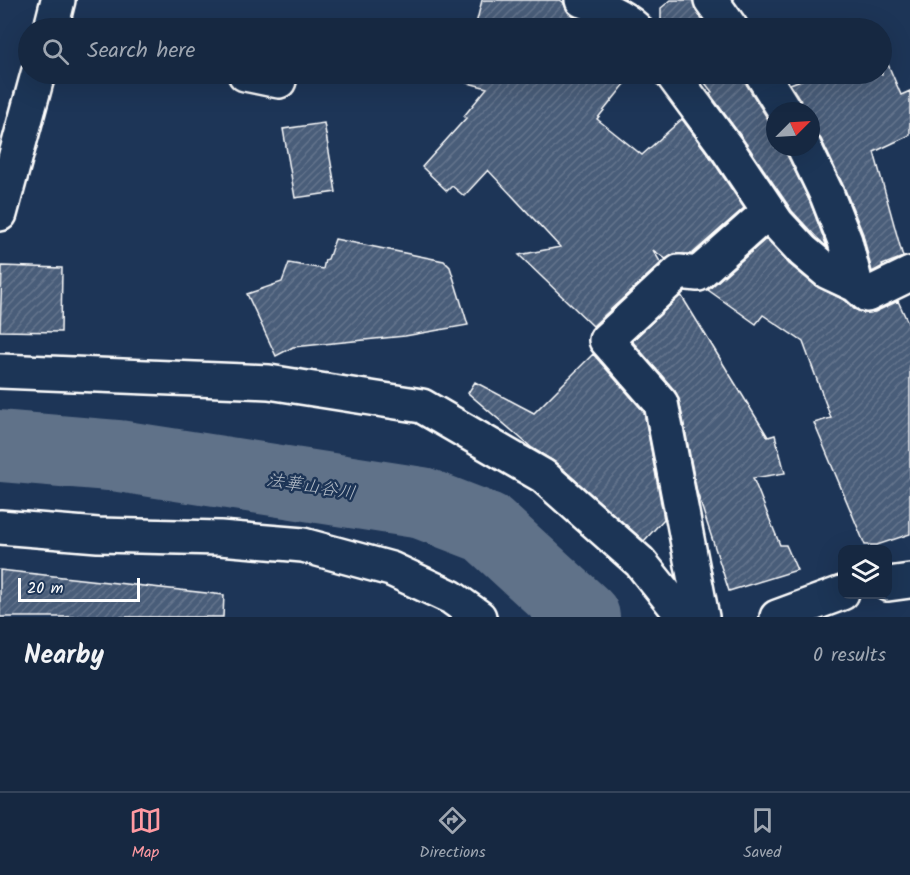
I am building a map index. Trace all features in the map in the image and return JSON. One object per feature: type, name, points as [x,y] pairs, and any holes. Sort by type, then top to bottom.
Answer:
[{"type":"street","points":[[54,18],[58,0]]},
{"type":"street","points":[[582,0],[620,18]]},
{"type":"street","points":[[711,0],[724,18]]},
{"type":"street","points":[[0,214],[35,84]]},
{"type":"street","points":[[679,84],[728,150],[777,223],[803,251],[828,272],[856,285],[867,295],[910,274]]},
{"type":"street","points":[[768,84],[779,102]]},
{"type":"street","points":[[808,156],[845,241],[856,285]]},
{"type":"street","points":[[702,617],[661,403],[606,340],[679,272],[698,274],[769,211]]},
{"type":"street","points":[[0,371],[269,382],[422,406],[543,476],[640,562],[684,617]]},
{"type":"street","points":[[0,527],[98,535],[220,538],[303,545],[390,569],[451,597],[479,617]]},
{"type":"street","points":[[892,583],[910,581]]},
{"type":"street","points":[[777,617],[838,595]]},
{"type":"building","points":[[482,0],[560,0],[568,12],[577,18],[478,18]]},
{"type":"building","points":[[671,0],[693,0],[701,18],[661,18],[661,8]]},
{"type":"building","points":[[892,74],[901,95],[910,91],[910,135],[874,152],[903,257],[882,265],[872,272],[863,234],[844,187],[820,138],[820,102],[801,102],[790,84],[892,84]]},
{"type":"building","points":[[472,84],[625,84],[597,119],[642,155],[682,119],[744,208],[692,254],[674,254],[666,259],[653,250],[661,263],[593,326],[519,255],[560,247],[488,170],[464,196],[452,186],[447,191],[422,167],[466,118],[464,116],[487,88]]},
{"type":"building","points":[[706,84],[746,84],[766,116],[766,156],[787,156],[810,202],[827,247],[792,211],[710,94],[712,92]]},
{"type":"building","points":[[324,123],[336,192],[295,198],[283,129]]},
{"type":"building","points":[[335,239],[444,261],[450,267],[468,325],[405,336],[293,347],[276,356],[247,294],[282,282],[289,263],[323,269]]},
{"type":"building","points":[[766,239],[789,264],[816,286],[846,301],[854,309],[864,313],[875,312],[898,301],[910,327],[910,534],[877,545],[865,545],[814,423],[831,418],[803,342],[763,315],[756,324],[708,290]]},
{"type":"building","points":[[2,266],[62,268],[61,332],[0,331]]},
{"type":"building","points":[[681,295],[768,437],[775,435],[785,473],[753,478],[780,545],[786,545],[797,570],[729,591],[697,492],[679,399],[675,391],[632,341]]},
{"type":"building","points":[[593,354],[644,412],[664,519],[644,541],[555,462],[532,448],[468,393],[475,382],[534,413]]},
{"type":"building","points":[[0,570],[224,595],[223,617],[0,617]]},
{"type":"waterway","name":"法華山谷川","points":[[0,446],[119,456],[422,503],[487,528],[584,617]]}]
